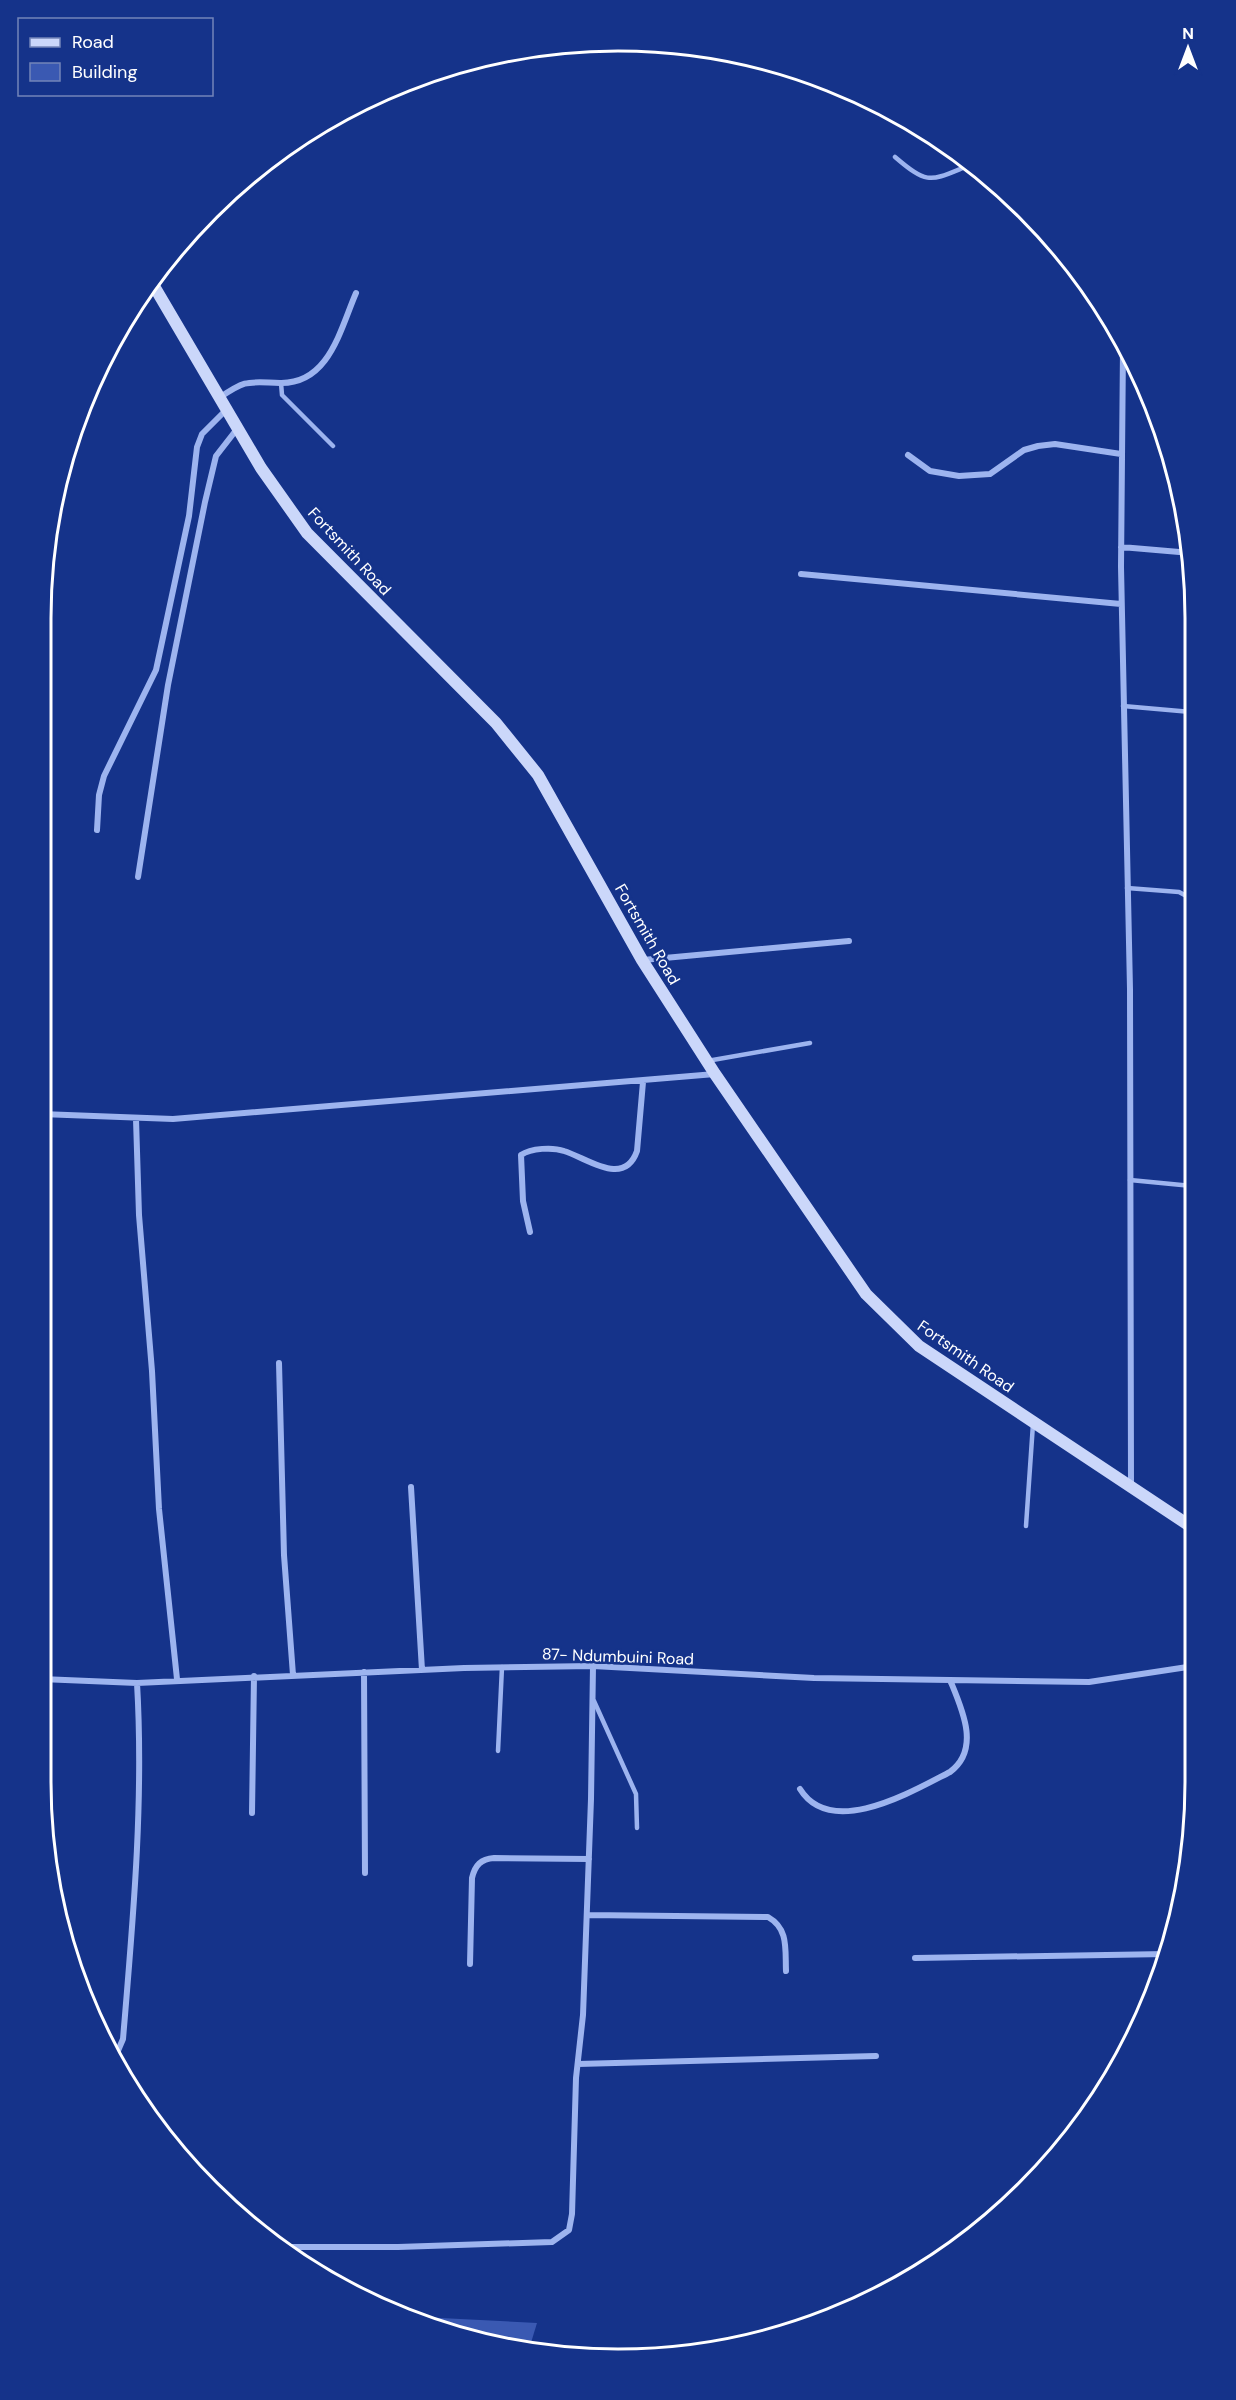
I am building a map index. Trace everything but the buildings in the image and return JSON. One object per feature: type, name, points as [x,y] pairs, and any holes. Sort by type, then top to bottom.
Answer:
[{"type":"street","name":"Fortsmith Road","points":[[156,290],[237,429],[307,533],[496,723],[538,775],[642,960],[715,1074],[866,1294],[919,1346],[1185,1523]]},
{"type":"street","points":[[219,398],[248,381],[282,383],[310,376],[327,360],[356,293]]},
{"type":"street","points":[[1123,360],[1121,547],[1127,888],[1131,1486]]},
{"type":"street","points":[[97,830],[99,795],[104,776],[156,670],[189,516],[197,447],[202,434],[226,410]]},
{"type":"street","points":[[138,878],[168,685],[205,502],[216,456],[237,429]]},
{"type":"street","points":[[908,455],[930,471],[959,476],[990,474],[1024,450],[1038,446],[1055,444],[1121,454]]},
{"type":"street","points":[[1121,547],[1181,553]]},
{"type":"street","points":[[801,574],[1122,604]]},
{"type":"street","points":[[642,960],[849,941]]},
{"type":"street","points":[[51,1115],[173,1119],[644,1082],[715,1074]]},
{"type":"street","points":[[530,1232],[523,1201],[521,1155],[527,1151],[555,1149],[589,1164],[620,1169],[627,1167],[633,1161],[637,1151],[644,1082]]},
{"type":"street","points":[[136,1119],[139,1215],[152,1371],[159,1509],[177,1679]]},
{"type":"street","points":[[279,1363],[284,1555],[293,1675]]},
{"type":"street","points":[[411,1487],[422,1670]]},
{"type":"street","points":[[294,2247],[398,2247],[552,2242],[565,2235],[571,2223],[578,2064],[584,2015],[593,1666]]},
{"type":"street","name":"87- Ndumbuini Road","points":[[51,1679],[137,1683],[254,1676],[593,1666],[814,1678],[1089,1682],[1185,1667]]},
{"type":"street","points":[[364,1672],[365,1873]]},
{"type":"street","points":[[252,1813],[254,1676]]},
{"type":"street","points":[[800,1789],[806,1799],[819,1808],[830,1811],[861,1810],[875,1807],[950,1772],[959,1765],[968,1741],[962,1710],[950,1680]]},
{"type":"street","points":[[118,2050],[123,2039],[134,1918],[140,1744],[137,1683]]},
{"type":"street","points":[[470,1964],[472,1878],[474,1868],[479,1863],[494,1858],[589,1859]]},
{"type":"street","points":[[587,1915],[768,1917],[782,1928],[785,1936],[786,1971]]},
{"type":"street","points":[[915,1958],[1158,1954]]},
{"type":"street","points":[[578,2064],[876,2056]]},
{"type":"lane","points":[[895,157],[917,176],[926,179],[935,179],[963,168]]},
{"type":"lane","points":[[282,383],[282,395],[333,446]]},
{"type":"lane","points":[[1123,706],[1185,711]]},
{"type":"lane","points":[[1127,888],[1179,892],[1185,895]]},
{"type":"lane","points":[[707,1061],[810,1043]]},
{"type":"lane","points":[[1130,1180],[1185,1185]]},
{"type":"lane","points":[[1026,1526],[1034,1421]]},
{"type":"lane","points":[[498,1751],[502,1668]]},
{"type":"lane","points":[[593,1699],[634,1787],[638,1803],[637,1828]]}]
